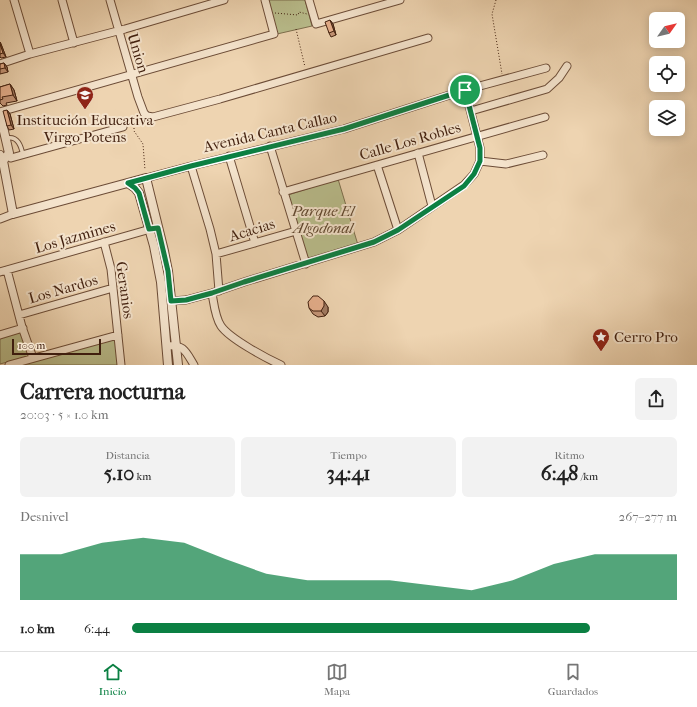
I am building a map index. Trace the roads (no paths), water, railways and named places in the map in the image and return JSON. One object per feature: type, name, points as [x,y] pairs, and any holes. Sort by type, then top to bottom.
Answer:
[{"type":"street","points":[[14,0],[30,54]]},
{"type":"street","points":[[62,0],[74,43]]},
{"type":"street","name":"Union","points":[[110,0],[118,31],[144,113],[153,117],[428,38]]},
{"type":"street","points":[[0,64],[30,54],[118,31],[224,0]]},
{"type":"street","points":[[4,159],[9,154],[0,113],[274,34],[265,0]]},
{"type":"street","points":[[309,0],[316,24],[400,0]]},
{"type":"street","points":[[471,111],[547,89],[559,78],[567,66]]},
{"type":"street","name":"Avenida Canta Callao","points":[[0,218],[229,156],[344,129],[465,90],[546,68]]},
{"type":"street","points":[[171,301],[186,300],[216,292],[374,242],[398,230],[464,186],[474,174],[480,161],[480,148],[465,90]]},
{"type":"street","name":"Calle Los Robles","points":[[283,192],[476,135],[545,117]]},
{"type":"street","points":[[4,159],[123,127]]},
{"type":"street","points":[[270,146],[306,264]]},
{"type":"street","points":[[418,152],[432,206]]},
{"type":"street","points":[[480,161],[506,164],[544,155]]},
{"type":"street","points":[[229,156],[255,243]]},
{"type":"street","points":[[4,159],[13,214]]},
{"type":"street","points":[[377,165],[398,230]]},
{"type":"street","points":[[191,166],[216,254],[215,312],[222,327],[229,334],[256,352],[281,365]]},
{"type":"street","points":[[146,178],[167,265],[178,365]]},
{"type":"street","points":[[128,183],[139,193],[149,229],[160,282],[168,365]]},
{"type":"street","name":"Los Jazmines","points":[[3,271],[149,229],[158,228]]},
{"type":"street","name":"Acacias","points":[[216,254],[296,231]]},
{"type":"street","name":"Geranios","points":[[104,242],[111,269],[121,365]]},
{"type":"street","points":[[3,271],[33,358]]},
{"type":"street","name":"Los Nardos","points":[[19,315],[113,288]]},
{"type":"street","points":[[0,335],[23,328]]},
{"type":"street","points":[[9,365],[118,335]]},
{"type":"street","points":[[167,346],[176,345],[183,349],[194,365]]},
{"type":"lane","points":[[6,138],[16,140],[20,145],[23,155]]},
{"type":"place","name":"Institución Educativa Virgo Potens","points":[[85,110]]},
{"type":"place","name":"Cerro Pro","points":[[601,352]]},
{"type":"park label","name":"Parque El Algodonal","points":[[323,220]]}]
